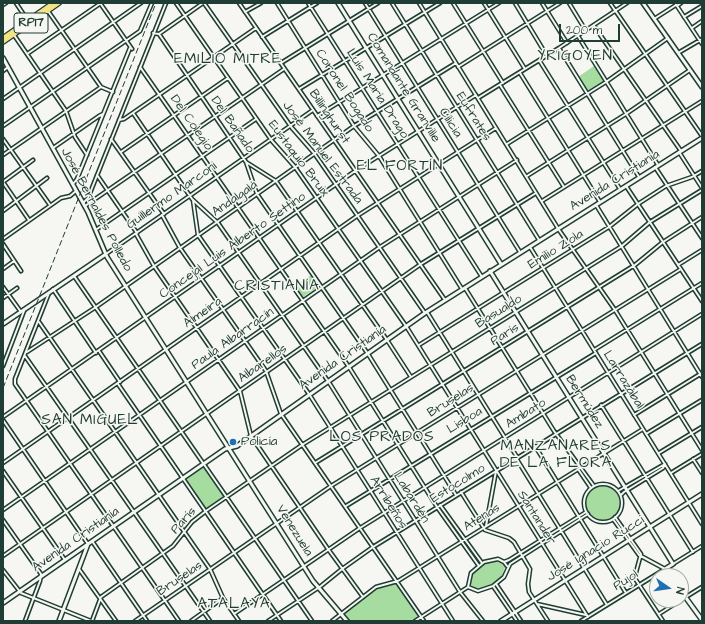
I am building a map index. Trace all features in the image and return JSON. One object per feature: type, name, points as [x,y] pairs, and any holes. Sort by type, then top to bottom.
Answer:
[{"type":"main road","name":"RP17","points":[[3,42],[54,3]]},
{"type":"main road","name":"RP17","points":[[3,38],[28,20],[59,3]]},
{"type":"street","points":[[16,3],[28,20]]},
{"type":"street","points":[[44,3],[100,87],[113,92]]},
{"type":"street","points":[[28,54],[101,3],[131,48],[78,179],[73,184]]},
{"type":"street","points":[[3,99],[141,3]]},
{"type":"street","points":[[3,126],[140,31],[152,3]]},
{"type":"street","points":[[84,204],[88,198],[166,3]]},
{"type":"street","name":"Eustaquio Bruix","points":[[176,3],[256,119],[271,140],[295,167],[406,326]]},
{"type":"street","points":[[153,33],[158,34],[204,3]]},
{"type":"street","name":"José Manuel Estrada","points":[[204,3],[290,126],[314,154],[440,332],[607,605]]},
{"type":"street","name":"Billinghurst","points":[[239,3],[445,300]]},
{"type":"street","points":[[245,12],[261,3]]},
{"type":"street","name":"Coronel Bogado","points":[[277,3],[354,126],[379,156],[440,253],[478,308],[530,394],[577,464]]},
{"type":"street","name":"Luis María Drago","points":[[308,3],[376,113],[419,176],[482,277]]},
{"type":"street","points":[[262,37],[317,3]]},
{"type":"street","name":"Comandante Granville","points":[[338,3],[500,264]]},
{"type":"street","name":"Cilicia","points":[[365,3],[520,252]]},
{"type":"street","points":[[280,64],[378,3]]},
{"type":"street","name":"Eufrates","points":[[392,3],[539,240]]},
{"type":"street","points":[[419,3],[558,228],[615,310],[702,450]]},
{"type":"street","points":[[299,89],[440,3]]},
{"type":"street","points":[[453,3],[483,51],[528,130],[564,187]]},
{"type":"street","points":[[484,3],[525,69]]},
{"type":"street","points":[[317,116],[499,3]]},
{"type":"street","points":[[515,3],[547,56]]},
{"type":"street","points":[[542,3],[567,43]]},
{"type":"street","points":[[458,67],[560,3]]},
{"type":"street","points":[[569,3],[586,31]]},
{"type":"street","points":[[610,3],[702,137]]},
{"type":"street","points":[[478,98],[547,56],[627,3]]},
{"type":"street","points":[[643,3],[702,87]]},
{"type":"street","points":[[654,19],[676,4],[681,3]]},
{"type":"street","points":[[676,4],[701,40],[702,44]]},
{"type":"street","points":[[684,17],[702,6]]},
{"type":"street","points":[[692,28],[702,21]]},
{"type":"street","points":[[594,26],[663,125],[702,189]]},
{"type":"street","points":[[119,120],[133,113],[256,28]]},
{"type":"street","name":"Del Bañado","points":[[158,34],[246,162],[276,181],[363,305],[411,377]]},
{"type":"street","points":[[14,35],[66,110],[74,134],[87,155]]},
{"type":"street","points":[[578,36],[641,138],[668,186],[702,238]]},
{"type":"street","points":[[507,144],[606,82],[668,38]]},
{"type":"street","points":[[678,53],[701,40]]},
{"type":"street","points":[[559,48],[639,177]]},
{"type":"street","name":"José Bernaldes Polledo","points":[[3,58],[84,204],[97,229],[106,254],[125,286],[230,447]]},
{"type":"street","points":[[539,60],[620,190]]},
{"type":"street","name":"Andalgalá","points":[[27,352],[96,307],[354,126],[456,63]]},
{"type":"street","points":[[3,71],[8,67]]},
{"type":"street","name":"Del Colegio","points":[[140,67],[349,366],[437,507],[479,566]]},
{"type":"street","points":[[84,204],[135,172],[284,69]]},
{"type":"street","points":[[527,176],[646,101],[690,70]]},
{"type":"street","points":[[520,72],[600,202]]},
{"type":"street","points":[[121,152],[228,78]]},
{"type":"street","points":[[3,155],[100,87]]},
{"type":"street","name":"Concejal Luis Alberto Settino","points":[[3,417],[355,171],[476,96]]},
{"type":"street","points":[[542,201],[702,101]]},
{"type":"street","name":"Guillermo Marconi","points":[[3,324],[313,110]]},
{"type":"street","points":[[133,113],[162,153],[192,199],[198,235]]},
{"type":"street","points":[[53,148],[104,114]]},
{"type":"street","points":[[97,229],[256,119]]},
{"type":"street","name":"Almeira","points":[[3,463],[139,370],[377,202],[496,128]]},
{"type":"street","name":"Avenida Cristianía","points":[[3,603],[204,463],[230,447],[237,446],[426,312],[702,137]]},
{"type":"street","points":[[3,139],[50,205]]},
{"type":"street","points":[[111,139],[163,215],[180,248],[266,373],[281,414],[424,621]]},
{"type":"street","points":[[29,220],[3,182],[33,160]]},
{"type":"street","name":"Paula Albarracín","points":[[3,510],[161,401],[360,260],[419,220],[517,160]]},
{"type":"street","points":[[246,162],[256,194],[368,354],[456,495]]},
{"type":"street","name":"Emilio Zola","points":[[419,345],[609,227],[638,204],[668,186],[702,172]]},
{"type":"street","points":[[97,175],[136,233],[154,266],[240,391],[251,436],[342,569],[364,597]]},
{"type":"street","points":[[3,211],[47,178]]},
{"type":"street","points":[[626,186],[702,301]]},
{"type":"street","name":"Basualdo","points":[[302,445],[622,246],[650,222],[702,189]]},
{"type":"street","points":[[3,239],[60,198],[70,196],[77,191]]},
{"type":"street","name":"Albarellos","points":[[3,556],[209,414],[420,264],[440,253],[536,192]]},
{"type":"street","name":"Labardén","points":[[192,199],[217,222],[328,381],[460,592],[483,621]]},
{"type":"street","points":[[596,204],[687,353],[701,373],[702,377]]},
{"type":"street","name":"París","points":[[315,463],[634,266],[663,242],[702,217]]},
{"type":"street","name":"Arribeños","points":[[198,235],[309,394],[383,513],[453,621]]},
{"type":"street","points":[[3,244],[21,271]]},
{"type":"street","name":"Larrazábal","points":[[530,246],[658,454],[701,520],[702,524]]},
{"type":"street","points":[[678,265],[702,250]]},
{"type":"street","points":[[3,269],[14,261]]},
{"type":"street","name":"Bruselas","points":[[135,621],[331,486],[681,269]]},
{"type":"street","name":"Bermúdez","points":[[490,271],[673,564]]},
{"type":"street","points":[[74,275],[312,621]]},
{"type":"street","points":[[594,350],[702,283]]},
{"type":"street","points":[[3,287],[22,311],[4,358],[3,366]]},
{"type":"street","points":[[3,298],[17,288]]},
{"type":"street","points":[[51,290],[98,352],[281,621]]},
{"type":"street","points":[[51,290],[15,381],[48,432],[179,621]]},
{"type":"street","name":"Ambato","points":[[360,528],[702,314]]},
{"type":"street","points":[[39,322],[210,569],[223,598],[239,621]]},
{"type":"street","name":"Santander","points":[[406,326],[587,616]]},
{"type":"street","name":"Estocolmo","points":[[268,621],[319,587],[373,547],[702,344]]},
{"type":"street","name":"Lisboa","points":[[346,506],[492,415],[530,394],[596,353]]},
{"type":"street","points":[[25,356],[210,621]]},
{"type":"street","points":[[634,415],[701,373]]},
{"type":"street","points":[[646,434],[702,400]]},
{"type":"street","points":[[601,405],[693,552]]},
{"type":"street","points":[[3,420],[88,544],[59,621]]},
{"type":"street","points":[[658,454],[702,427]]},
{"type":"street","name":"Atenas","points":[[332,621],[379,586],[397,581],[643,429]]},
{"type":"street","name":"París","points":[[92,621],[101,599],[175,544],[184,532],[206,511],[302,445]]},
{"type":"street","points":[[535,446],[626,593]]},
{"type":"street","name":"Venezuela","points":[[230,447],[304,566],[347,621]]},
{"type":"street","points":[[671,473],[702,454]]},
{"type":"street","points":[[693,459],[702,473]]},
{"type":"street","points":[[577,464],[581,467],[594,486]]},
{"type":"street","points":[[577,464],[578,469],[591,488]]},
{"type":"street","points":[[618,491],[626,489],[665,464]]},
{"type":"street","points":[[485,527],[496,477],[496,470]]},
{"type":"street","points":[[3,471],[65,560]]},
{"type":"street","points":[[496,477],[500,476]]},
{"type":"street","points":[[608,485],[618,491],[621,507],[614,518],[600,522],[587,513],[585,498],[594,486],[608,485]]},
{"type":"street","points":[[620,496],[626,489]]},
{"type":"street","points":[[461,492],[489,532],[511,539],[522,554],[530,569],[528,587],[534,600],[548,621]]},
{"type":"street","name":"José Ignacio Rucci","points":[[501,621],[629,540],[670,516],[702,494]]},
{"type":"street","points":[[440,505],[482,563]]},
{"type":"street","points":[[504,562],[522,554],[587,513]]},
{"type":"street","points":[[614,518],[641,557],[664,568]]},
{"type":"street","points":[[3,520],[41,576],[25,621]]},
{"type":"street","points":[[234,614],[360,528]]},
{"type":"street","points":[[92,541],[147,621]]},
{"type":"street","name":"Pujol","points":[[667,568],[702,546]]},
{"type":"street","points":[[468,587],[480,591],[493,586],[504,577],[508,566],[522,554]]},
{"type":"street","points":[[641,557],[635,576],[638,585],[664,621]]},
{"type":"street","points":[[468,587],[469,576],[482,563],[493,559],[504,562],[508,566]]},
{"type":"street","points":[[79,569],[116,621]]},
{"type":"street","points":[[3,570],[19,592],[92,621]]},
{"type":"street","name":"Pujol","points":[[581,621],[649,579]]},
{"type":"street","points":[[496,584],[517,621]]},
{"type":"street","points":[[493,586],[513,613],[521,621]]},
{"type":"street","points":[[415,621],[468,587]]},
{"type":"street","points":[[689,595],[702,587]]},
{"type":"street","points":[[191,621],[223,598]]},
{"type":"street","points":[[689,601],[702,620]]},
{"type":"street","points":[[537,604],[587,616]]},
{"type":"street","points":[[659,614],[668,608]]},
{"type":"green space","points":[[594,66],[604,81],[587,91],[578,77]]},
{"type":"green space","points":[[311,275],[319,286],[303,297],[295,286]]},
{"type":"green space","points":[[205,464],[226,495],[206,510],[184,478]]},
{"type":"green space","points":[[600,486],[606,486],[615,491],[619,497],[619,509],[615,515],[606,520],[600,520],[591,515],[586,506],[586,500],[591,491]]},
{"type":"green space","points":[[496,561],[503,564],[505,567],[501,578],[482,590],[470,587],[470,577],[474,571],[486,563]]},
{"type":"green space","points":[[395,582],[420,616],[413,621],[350,621],[344,614],[377,588]]},
{"type":"railway","points":[[3,388],[156,3]]},
{"type":"place","name":"Policía","points":[[233,442]]},
{"type":"district","name":"YRIGOYEN","points":[[575,57]]},
{"type":"district","name":"EMILIO MITRE","points":[[228,60]]},
{"type":"district","name":"EL FORTÍN","points":[[400,167]]},
{"type":"district","name":"CRISTIANÍA","points":[[277,287]]},
{"type":"district","name":"SAN MIGUEL","points":[[90,421]]},
{"type":"district","name":"LOS PRADOS","points":[[382,438]]},
{"type":"district","name":"MANZANARES DE LA FLORA","points":[[556,456]]},
{"type":"district","name":"ATALAYA","points":[[234,605]]}]
